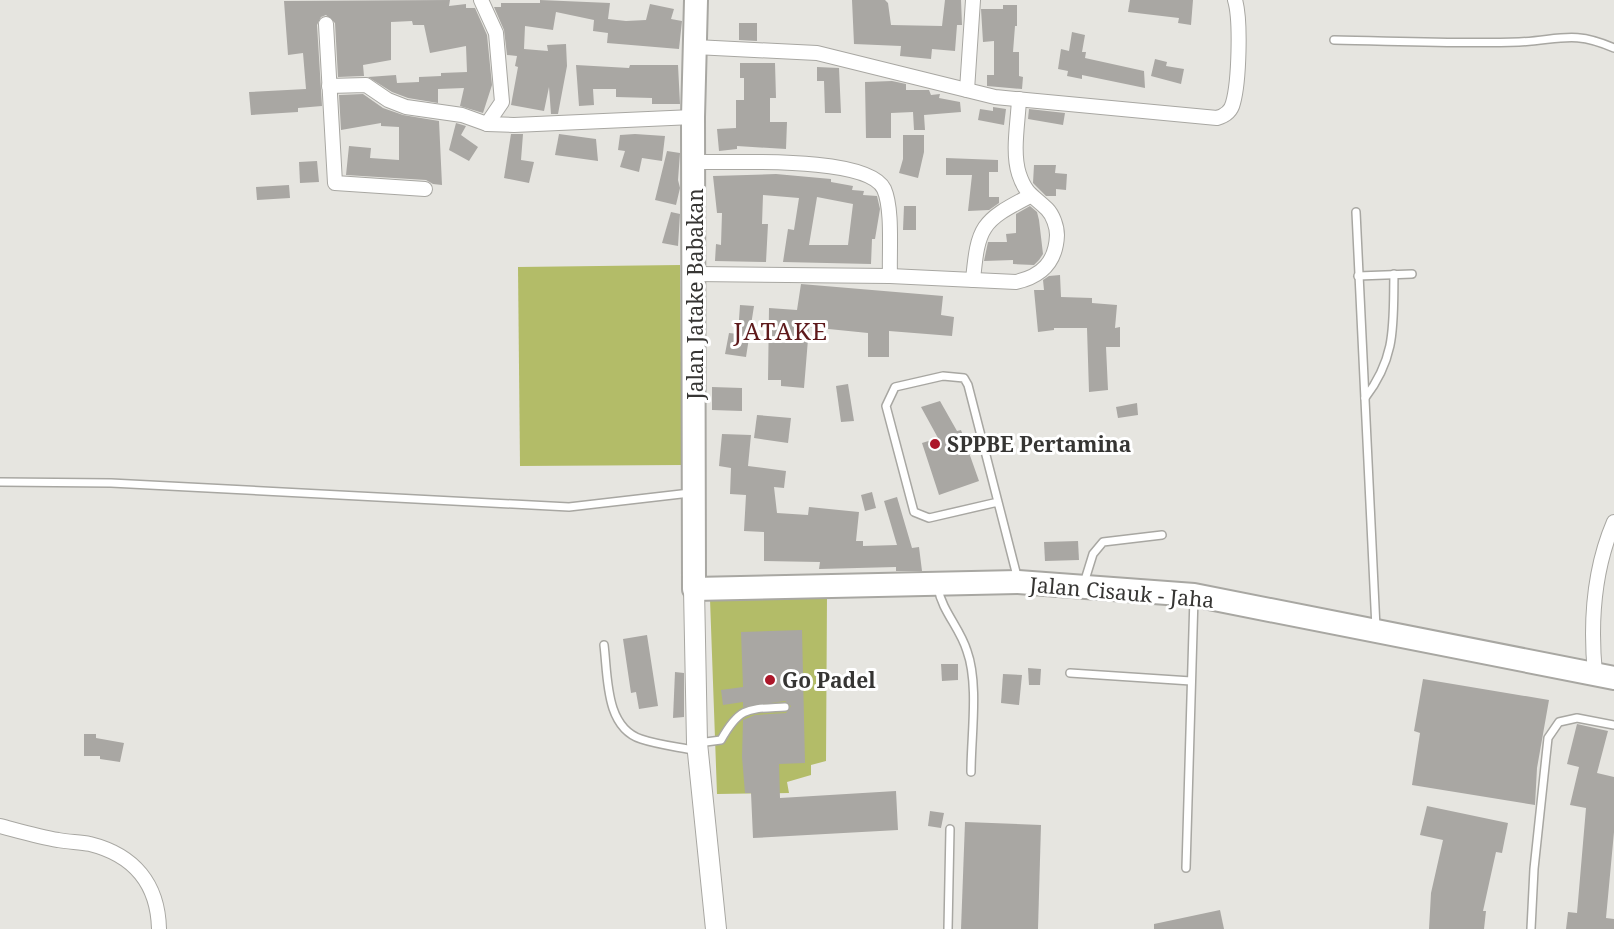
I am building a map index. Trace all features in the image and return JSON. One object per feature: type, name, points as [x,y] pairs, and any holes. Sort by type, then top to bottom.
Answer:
[{"type":"main road","name":"Jalan Jatake Babakan","points":[[694,589],[693,117],[696,0]]},
{"type":"main road","name":"Jalan Cisauk - Jaha","points":[[694,589],[1018,582],[1194,595],[1377,633],[1605,676]]},
{"type":"main road","points":[[694,589],[698,747],[716,929]]},
{"type":"street","points":[[481,0],[496,33],[502,102],[487,124]]},
{"type":"street","points":[[967,90],[973,0]]},
{"type":"street","points":[[695,47],[817,52],[967,90],[1019,99],[1217,118],[1224,116],[1233,104],[1238,44],[1238,10],[1235,0]]},
{"type":"street","points":[[326,24],[335,183],[425,189]]},
{"type":"street","points":[[330,86],[366,85],[388,100],[406,107],[462,115],[487,124],[514,125],[693,117]]},
{"type":"street","points":[[695,274],[890,276],[1016,282],[1033,278],[1044,270],[1057,251],[1057,228],[1048,210],[1030,196],[1016,164],[1019,99]]},
{"type":"street","points":[[694,162],[826,165],[872,176],[884,189],[887,205],[890,276]]},
{"type":"street","points":[[973,280],[976,244],[983,226],[1030,196]]},
{"type":"street","points":[[1605,676],[1591,634],[1596,582],[1614,522]]},
{"type":"street","points":[[0,826],[58,840],[88,844],[114,852],[137,869],[154,891],[159,929]]},
{"type":"lane","points":[[1334,40],[1521,42],[1567,35],[1581,36],[1614,48]]},
{"type":"lane","points":[[1356,212],[1377,633]]},
{"type":"lane","points":[[1365,398],[1380,375],[1392,344],[1394,274]]},
{"type":"lane","points":[[1358,276],[1412,274]]},
{"type":"lane","points":[[998,502],[929,518],[914,512],[886,406],[895,387],[943,376],[964,378],[969,385],[1018,582]]},
{"type":"lane","points":[[0,482],[111,483],[569,507],[695,493]]},
{"type":"lane","points":[[1083,586],[1086,567],[1093,554],[1103,543],[1162,535]]},
{"type":"lane","points":[[937,584],[940,599],[967,648],[972,668],[971,772]]},
{"type":"lane","points":[[1186,868],[1194,595]]},
{"type":"lane","points":[[604,645],[613,712],[625,731],[641,739],[698,747],[721,740],[730,722],[753,708],[785,707]]},
{"type":"lane","points":[[1070,673],[1191,681]]},
{"type":"lane","points":[[1531,929],[1534,869],[1548,738],[1559,722],[1577,718],[1614,725]]},
{"type":"lane","points":[[948,929],[950,829]]},
{"type":"green space","points":[[680,265],[682,465],[520,466],[518,267]]},
{"type":"green space","name":"Go Padel","points":[[827,596],[826,761],[811,765],[811,775],[787,782],[789,793],[717,794],[710,599]]},
{"type":"building","points":[[450,0],[449,6],[466,4],[466,8],[475,8],[487,35],[492,85],[483,113],[460,106],[464,88],[438,89],[438,103],[408,98],[392,92],[368,77],[396,75],[397,83],[419,82],[419,77],[467,72],[466,46],[430,53],[424,25],[413,25],[412,21],[391,22],[391,60],[363,65],[364,76],[338,77],[335,23],[326,15],[321,17],[317,25],[322,106],[298,108],[298,112],[251,115],[249,92],[306,89],[303,53],[288,55],[284,1]]},
{"type":"building","points":[[540,0],[610,3],[608,19],[626,21],[646,20],[650,4],[674,9],[671,19],[682,21],[679,49],[607,43],[608,33],[593,31],[594,20],[556,12],[553,30],[525,26],[524,49],[548,51],[547,45],[566,44],[567,66],[558,114],[551,114],[549,87],[544,111],[511,105],[518,67],[515,66],[517,56],[507,55],[504,30],[494,7],[501,7],[501,3],[540,3]]},
{"type":"building","points":[[852,0],[885,0],[888,3],[891,25],[942,26],[945,0],[961,0],[962,25],[957,25],[955,51],[932,49],[931,59],[900,56],[901,46],[854,44]]},
{"type":"building","points":[[1130,0],[1193,0],[1191,25],[1178,23],[1179,18],[1128,12]]},
{"type":"building","points":[[1003,5],[1017,5],[1013,52],[1019,52],[1019,76],[1023,77],[1022,89],[987,86],[987,75],[994,75],[994,41],[983,42],[981,9],[1003,9]]},
{"type":"building","points":[[739,23],[757,23],[757,41],[739,40]]},
{"type":"building","points":[[1072,32],[1085,35],[1082,52],[1086,52],[1085,58],[1144,71],[1145,88],[1082,75],[1082,79],[1067,76],[1068,71],[1058,69],[1061,49],[1069,51]]},
{"type":"building","points":[[1155,59],[1167,62],[1166,66],[1184,69],[1181,84],[1151,76]]},
{"type":"building","points":[[740,63],[775,63],[776,98],[770,98],[770,122],[787,122],[786,149],[737,146],[737,149],[719,151],[717,129],[736,128],[736,100],[744,100],[744,78],[740,78]]},
{"type":"building","points":[[576,65],[629,68],[630,65],[678,65],[680,104],[652,104],[652,98],[616,97],[616,89],[593,89],[594,105],[579,106]]},
{"type":"building","points":[[817,67],[839,68],[841,113],[825,113],[824,81],[817,81]]},
{"type":"building","points":[[892,81],[906,84],[906,90],[929,90],[931,95],[940,94],[939,98],[960,102],[961,112],[924,115],[925,130],[914,130],[913,112],[891,113],[891,138],[866,138],[865,82]]},
{"type":"building","points":[[363,94],[383,108],[403,115],[439,121],[442,185],[426,180],[346,175],[349,146],[371,148],[370,158],[399,160],[399,127],[381,126],[381,123],[341,130],[339,95]]},
{"type":"building","points":[[993,107],[1006,109],[1004,125],[978,120],[980,109],[993,111]]},
{"type":"building","points":[[1029,109],[1065,113],[1063,125],[1028,119]]},
{"type":"building","points":[[456,123],[466,126],[461,135],[478,147],[469,161],[449,150]]},
{"type":"building","points":[[511,134],[523,134],[521,160],[534,162],[529,183],[504,178]]},
{"type":"building","points":[[559,134],[596,139],[598,161],[555,155]]},
{"type":"building","points":[[620,135],[665,136],[662,161],[642,158],[639,172],[620,167],[625,151],[618,150]]},
{"type":"building","points":[[903,135],[924,135],[924,152],[918,178],[899,173],[903,159]]},
{"type":"building","points":[[667,151],[680,153],[678,180],[680,188],[676,205],[655,200]]},
{"type":"building","points":[[946,158],[998,160],[998,172],[989,172],[989,197],[999,197],[999,203],[989,210],[968,211],[972,175],[946,175]]},
{"type":"building","points":[[317,161],[319,182],[300,183],[299,162]]},
{"type":"building","points":[[1034,165],[1056,165],[1055,173],[1067,174],[1066,190],[1056,189],[1056,196],[1046,196],[1033,183]]},
{"type":"building","points":[[776,174],[831,179],[831,182],[853,186],[852,190],[864,191],[863,195],[877,196],[880,209],[875,239],[872,239],[871,264],[783,262],[788,229],[794,230],[799,198],[763,195],[762,224],[768,224],[766,262],[715,261],[716,244],[721,245],[722,213],[717,213],[713,176]],"holes":[[[817,197],[853,204],[848,245],[809,245]]]},
{"type":"building","points":[[289,185],[290,198],[257,200],[256,187]]},
{"type":"building","points":[[904,206],[916,206],[916,230],[903,230]]},
{"type":"building","points":[[1030,206],[1037,212],[1039,220],[1043,254],[1039,260],[1034,265],[1013,264],[1013,260],[984,261],[988,242],[1007,242],[1006,234],[1016,233],[1016,214]]},
{"type":"building","points":[[671,212],[680,214],[678,246],[662,243]]},
{"type":"building","points":[[1060,275],[1061,297],[1092,298],[1092,303],[1117,305],[1115,328],[1120,327],[1120,347],[1106,347],[1108,390],[1089,392],[1087,328],[1054,328],[1054,330],[1038,332],[1034,290],[1044,290],[1043,280],[1049,276]]},
{"type":"building","points":[[801,284],[943,296],[941,315],[954,317],[952,336],[889,331],[889,357],[868,357],[868,333],[809,327],[804,388],[781,386],[781,380],[768,380],[769,308],[797,310]]},
{"type":"building","points":[[740,305],[754,306],[746,357],[725,354],[729,333],[738,334]]},
{"type":"building","points":[[848,384],[854,421],[841,422],[836,386]]},
{"type":"building","points":[[712,387],[742,388],[742,411],[712,410]]},
{"type":"building","points":[[940,401],[957,431],[961,430],[979,481],[939,495],[922,443],[938,438],[921,407]]},
{"type":"building","points":[[1137,403],[1138,415],[1118,418],[1116,407]]},
{"type":"building","points":[[757,415],[791,418],[788,443],[754,438]]},
{"type":"building","points":[[722,434],[751,435],[748,466],[786,471],[784,488],[774,487],[777,513],[808,515],[809,507],[859,512],[856,541],[863,541],[863,546],[897,545],[884,501],[897,497],[912,548],[919,547],[922,571],[896,571],[896,567],[819,569],[820,562],[764,561],[764,532],[744,531],[746,495],[730,494],[731,468],[719,466]]},
{"type":"building","points":[[872,492],[876,508],[865,511],[861,495]]},
{"type":"building","points":[[1078,541],[1079,560],[1045,561],[1044,542]]},
{"type":"building","points":[[802,630],[805,763],[779,764],[780,798],[896,791],[898,830],[753,838],[751,793],[745,793],[742,757],[743,720],[755,715],[786,713],[791,706],[785,701],[743,707],[743,702],[723,705],[721,690],[743,687],[741,632]]},
{"type":"building","points":[[647,635],[658,706],[639,709],[636,692],[631,693],[623,639]]},
{"type":"building","points":[[941,664],[958,664],[958,680],[942,681]]},
{"type":"building","points":[[1028,668],[1041,669],[1040,685],[1029,685]]},
{"type":"building","points":[[675,672],[684,673],[684,717],[673,718]]},
{"type":"building","points":[[1003,674],[1022,675],[1019,705],[1001,703]]},
{"type":"building","points":[[1423,679],[1549,700],[1537,768],[1535,805],[1412,785],[1420,733],[1414,731]]},
{"type":"building","points":[[1577,724],[1608,731],[1597,773],[1614,777],[1614,832],[1606,918],[1614,919],[1614,929],[1566,929],[1568,912],[1577,913],[1586,808],[1570,805],[1579,767],[1567,764]]},
{"type":"building","points":[[84,734],[96,734],[96,738],[124,743],[120,762],[100,759],[100,756],[84,756]]},
{"type":"building","points":[[1427,806],[1508,823],[1502,853],[1496,852],[1483,911],[1486,911],[1484,929],[1429,929],[1431,893],[1443,840],[1420,835]]},
{"type":"building","points":[[930,811],[944,813],[941,828],[928,826]]},
{"type":"building","points":[[965,822],[1041,825],[1038,929],[961,929]]},
{"type":"building","points":[[1220,910],[1224,929],[1154,929],[1154,924]]},
{"type":"place","name":"SPPBE Pertamina","points":[[935,444]]},
{"type":"place","name":"Go Padel","points":[[770,680]]},
{"type":"district","name":"JATAKE","points":[[781,330]]}]
